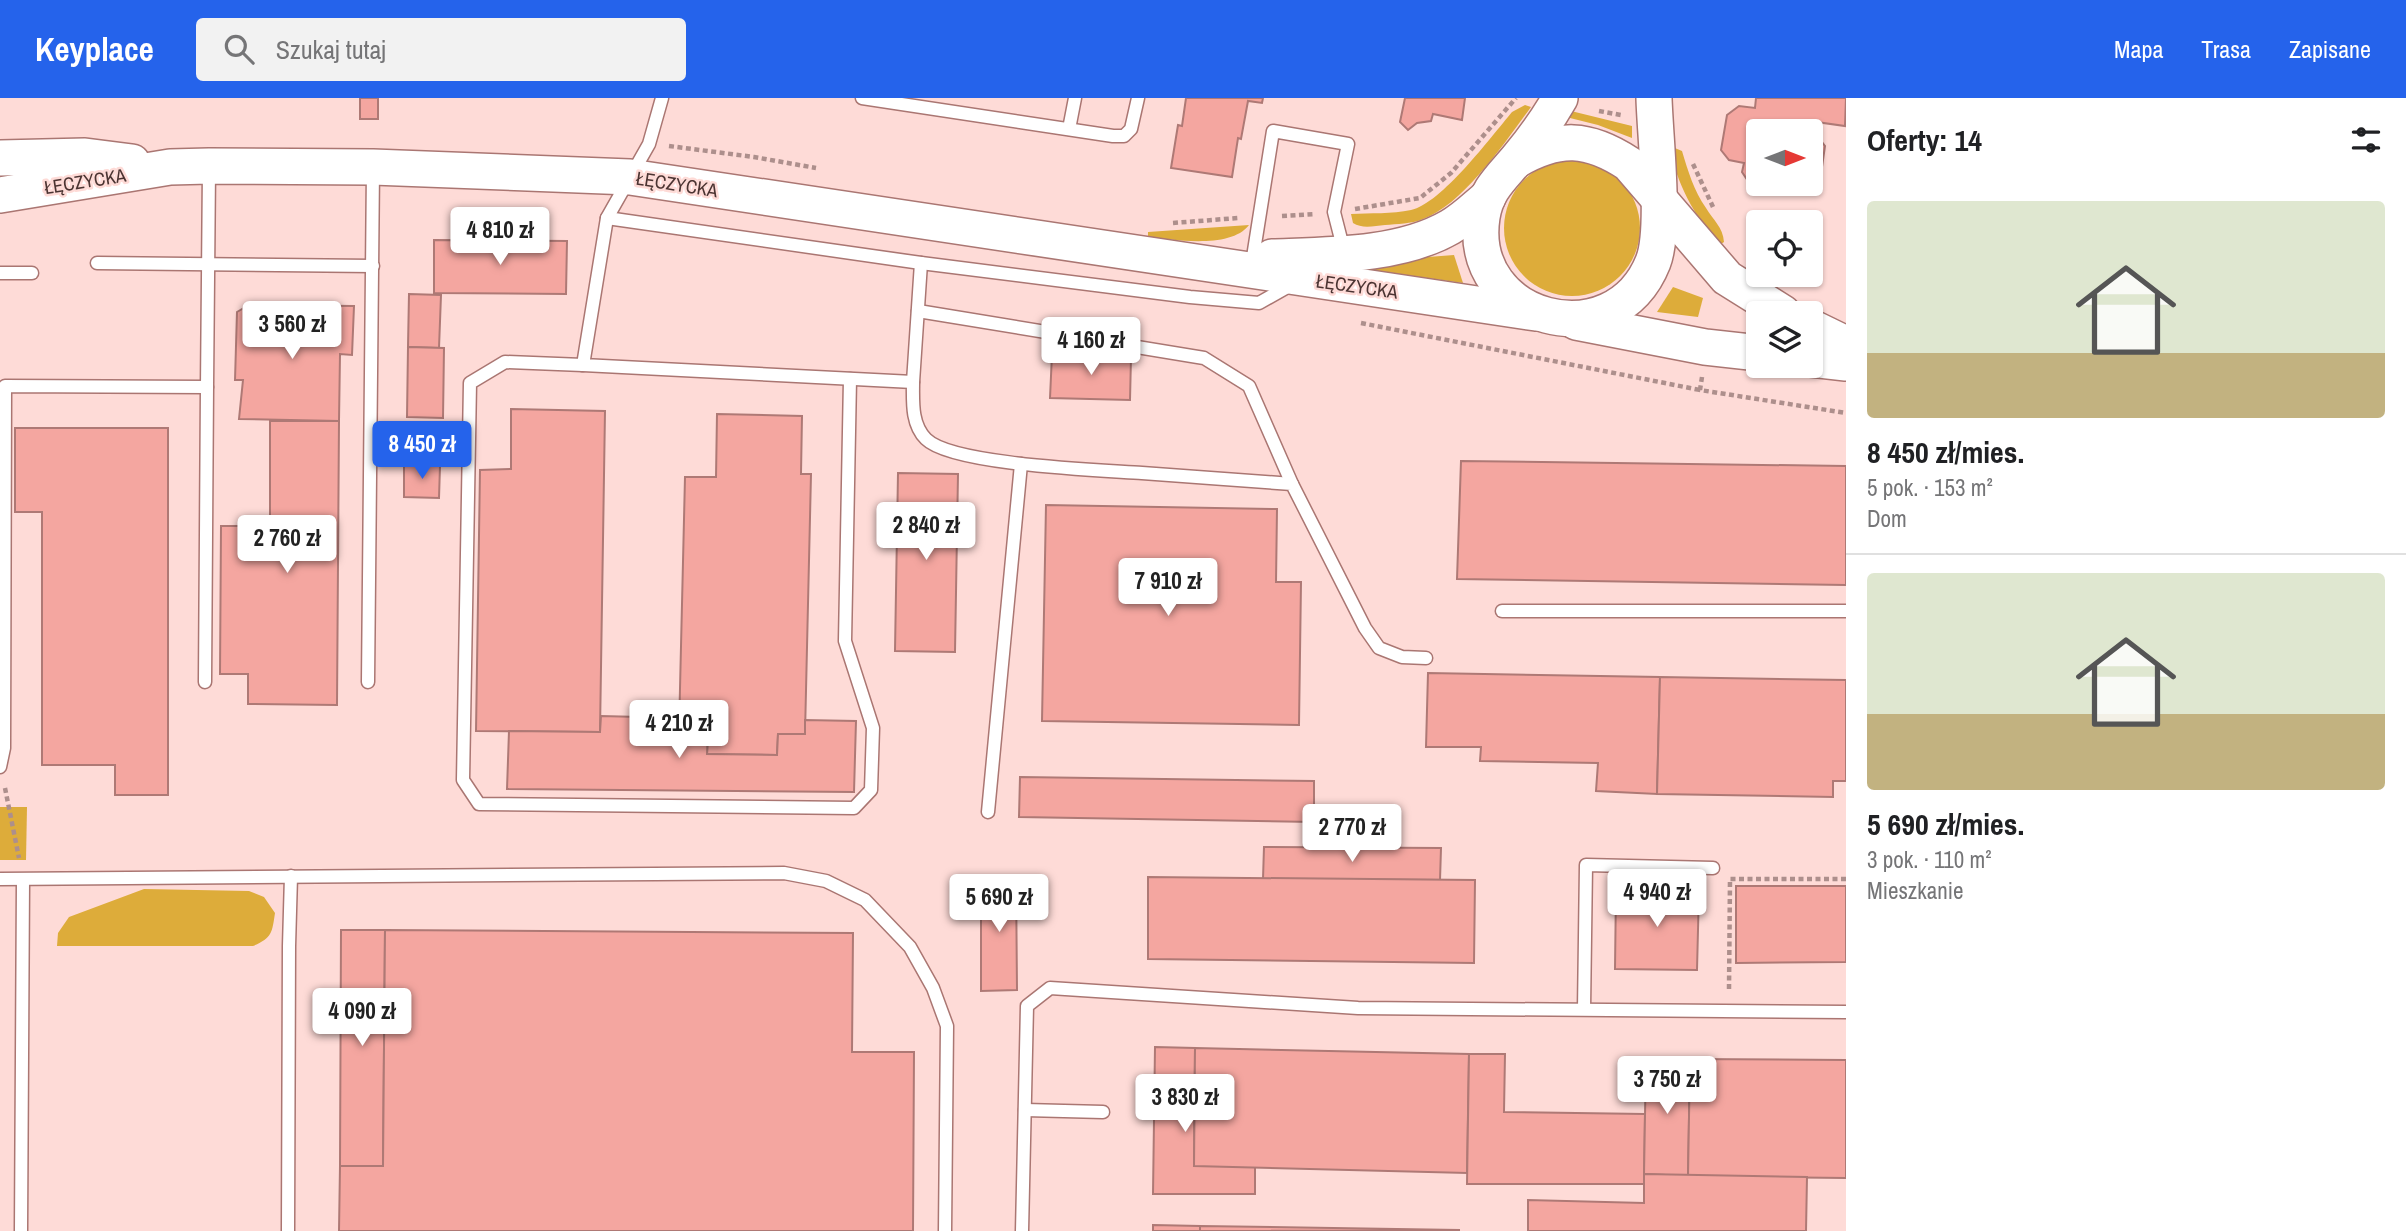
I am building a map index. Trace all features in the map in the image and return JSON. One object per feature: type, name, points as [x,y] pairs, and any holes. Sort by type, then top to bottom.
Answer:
[{"type":"street","points":[[1560,98],[1517,160],[1500,176],[1488,197],[1482,216],[1484,256],[1492,274],[1503,290],[1519,304],[1549,317],[1592,317],[1618,306],[1639,287],[1654,261],[1659,233],[1654,98]]},
{"type":"street","points":[[1517,160],[1538,148],[1562,142],[1586,144],[1609,151],[1629,164],[1727,278],[1764,301]]},
{"type":"street","name":"ŁĘCZYCKA","points":[[0,158],[85,156],[170,167]]},
{"type":"street","name":"ŁĘCZYCKA","points":[[0,195],[170,167],[373,167],[630,177],[1179,258],[1549,317],[1705,347],[1746,352]]},
{"type":"street","name":"ŁĘCZYCKA","points":[[1179,258],[1344,253],[1396,247],[1418,242],[1452,226],[1488,197]]},
{"type":"street","points":[[1823,333],[1846,344]]},
{"type":"street","points":[[1823,360],[1846,363]]},
{"type":"lane","points":[[583,365],[607,218],[649,144],[662,98]]},
{"type":"lane","points":[[862,98],[1124,136],[1131,129],[1138,98]]},
{"type":"lane","points":[[1069,130],[1075,98]]},
{"type":"lane","points":[[1253,257],[1273,131],[1348,144],[1334,212],[1344,253]]},
{"type":"lane","points":[[205,682],[209,166]]},
{"type":"lane","points":[[368,682],[373,167]]},
{"type":"lane","points":[[607,218],[1190,298],[1259,303],[1304,278]]},
{"type":"lane","points":[[97,263],[373,266]]},
{"type":"lane","points":[[921,263],[913,409],[918,427],[927,440],[960,454],[1021,464],[1292,484]]},
{"type":"lane","points":[[0,273],[32,273]]},
{"type":"lane","points":[[918,311],[1204,358],[1249,386],[1292,484],[1365,628],[1379,648],[1402,657],[1426,658]]},
{"type":"lane","points":[[850,379],[845,641],[873,728],[871,790],[853,808],[479,804],[463,780],[470,383],[505,362],[913,382]]},
{"type":"lane","points":[[0,767],[4,748],[3,386],[207,387]]},
{"type":"lane","points":[[988,812],[1021,464]]},
{"type":"lane","points":[[1502,611],[1846,611]]},
{"type":"lane","points":[[1584,1009],[1586,864],[1713,868]]},
{"type":"lane","points":[[0,879],[784,873],[826,881],[865,900],[910,947],[933,988],[947,1026],[945,1231]]},
{"type":"lane","points":[[288,1231],[291,876]]},
{"type":"lane","points":[[22,1231],[23,880]]},
{"type":"lane","points":[[1022,1231],[1027,1006],[1050,988],[1358,1008],[1846,1012]]},
{"type":"lane","points":[[1025,1110],[1102,1112]]},
{"type":"path","points":[[1352,322],[1700,390]]},
{"type":"path","points":[[0,767],[23,880]]},
{"type":"path","points":[[1729,1011],[1730,878],[1846,878]]},
{"type":"shaded area","points":[[1525,105],[1531,107],[1483,170],[1438,212],[1418,221],[1404,223],[1368,227],[1353,223],[1351,214],[1389,213],[1411,210],[1423,205],[1451,183],[1512,112]]},
{"type":"shaded area","points":[[1571,111],[1632,126],[1632,138],[1570,118],[1568,117]]},
{"type":"shaded area","points":[[1670,146],[1682,151],[1698,195],[1722,232],[1724,242],[1718,246],[1688,199],[1677,174]]},
{"type":"shaded area","points":[[1572,160],[1598,165],[1620,180],[1635,202],[1640,228],[1635,254],[1620,276],[1598,291],[1572,296],[1546,291],[1524,276],[1509,254],[1504,228],[1509,202],[1524,180],[1546,165]]},
{"type":"shaded area","points":[[1249,225],[1241,233],[1216,240],[1187,241],[1148,237],[1148,232]]},
{"type":"shaded area","points":[[1454,255],[1463,283],[1348,267],[1350,263]]},
{"type":"shaded area","points":[[1673,287],[1703,298],[1698,317],[1657,312]]},
{"type":"shaded area","points":[[0,807],[27,807],[26,860],[0,860]]},
{"type":"shaded area","points":[[144,889],[249,891],[264,897],[275,913],[272,930],[268,937],[253,946],[57,946],[58,933],[69,917]]},
{"type":"building","points":[[360,98],[378,98],[378,119],[360,119]]},
{"type":"building","points":[[1186,98],[1263,98],[1262,103],[1248,101],[1241,139],[1238,138],[1232,177],[1171,168],[1178,125],[1182,126]]},
{"type":"building","points":[[1405,98],[1465,98],[1462,120],[1433,114],[1431,121],[1417,123],[1408,130],[1400,122]]},
{"type":"building","points":[[1756,98],[1846,98],[1845,126],[1824,123],[1824,119],[1746,119],[1746,178],[1742,172],[1744,163],[1729,160],[1721,150],[1727,115],[1739,106],[1755,108]]},
{"type":"building","points":[[434,240],[567,241],[566,294],[434,293]]},
{"type":"building","points":[[409,294],[441,295],[439,348],[408,347]]},
{"type":"building","points":[[249,305],[354,306],[352,355],[340,354],[339,421],[239,419],[243,380],[235,380],[237,312]]},
{"type":"building","points":[[408,347],[444,348],[443,418],[407,417]]},
{"type":"building","points":[[1052,354],[1131,357],[1130,400],[1050,398]]},
{"type":"building","points":[[511,409],[605,411],[600,732],[476,731],[480,470],[511,469]]},
{"type":"building","points":[[717,414],[802,416],[801,474],[811,474],[805,734],[778,734],[777,755],[707,754],[708,731],[679,731],[685,477],[716,477]]},
{"type":"building","points":[[270,421],[339,421],[337,705],[248,704],[248,674],[220,674],[221,526],[270,526]]},
{"type":"building","points":[[15,428],[168,428],[168,795],[115,795],[115,765],[42,765],[42,512],[15,512]]},
{"type":"building","points":[[1461,461],[1846,466],[1846,585],[1457,579]]},
{"type":"building","points":[[404,465],[440,466],[439,498],[404,497]]},
{"type":"building","points":[[898,473],[958,474],[955,652],[895,651]]},
{"type":"building","points":[[1046,505],[1277,509],[1276,582],[1301,582],[1299,725],[1042,721]]},
{"type":"building","points":[[1428,673],[1660,677],[1657,794],[1596,791],[1598,763],[1480,761],[1481,747],[1426,747]]},
{"type":"building","points":[[1660,677],[1846,680],[1846,781],[1833,781],[1833,797],[1657,794]]},
{"type":"building","points":[[601,716],[679,718],[679,731],[708,731],[707,754],[777,755],[778,734],[805,734],[805,720],[856,721],[854,792],[507,789],[509,731],[600,732]]},
{"type":"building","points":[[1020,777],[1314,781],[1314,822],[1019,817]]},
{"type":"building","points":[[1264,847],[1441,848],[1440,880],[1263,879]]},
{"type":"building","points":[[981,876],[1016,876],[1017,990],[981,991]]},
{"type":"building","points":[[1148,877],[1475,880],[1474,963],[1148,959]]},
{"type":"building","points":[[1736,886],[1846,886],[1846,962],[1736,963]]},
{"type":"building","points":[[1616,889],[1699,890],[1697,970],[1615,969]]},
{"type":"building","points":[[341,930],[385,930],[383,1166],[340,1166]]},
{"type":"building","points":[[385,930],[853,933],[852,1052],[914,1052],[913,1231],[339,1231],[340,1166],[383,1166]]},
{"type":"building","points":[[1155,1047],[1195,1048],[1194,1166],[1255,1166],[1255,1194],[1153,1194]]},
{"type":"building","points":[[1195,1048],[1469,1054],[1467,1173],[1194,1166]]},
{"type":"building","points":[[1469,1054],[1505,1054],[1504,1112],[1645,1114],[1644,1184],[1467,1184]]},
{"type":"building","points":[[1646,1057],[1690,1059],[1688,1176],[1644,1174]]},
{"type":"building","points":[[1690,1059],[1846,1060],[1846,1178],[1688,1176]]},
{"type":"building","points":[[1644,1174],[1807,1177],[1806,1231],[1528,1231],[1528,1200],[1644,1203]]},
{"type":"building","points":[[1153,1225],[1200,1226],[1200,1231],[1153,1231]]},
{"type":"building","points":[[1200,1226],[1460,1230],[1200,1231]]}]
